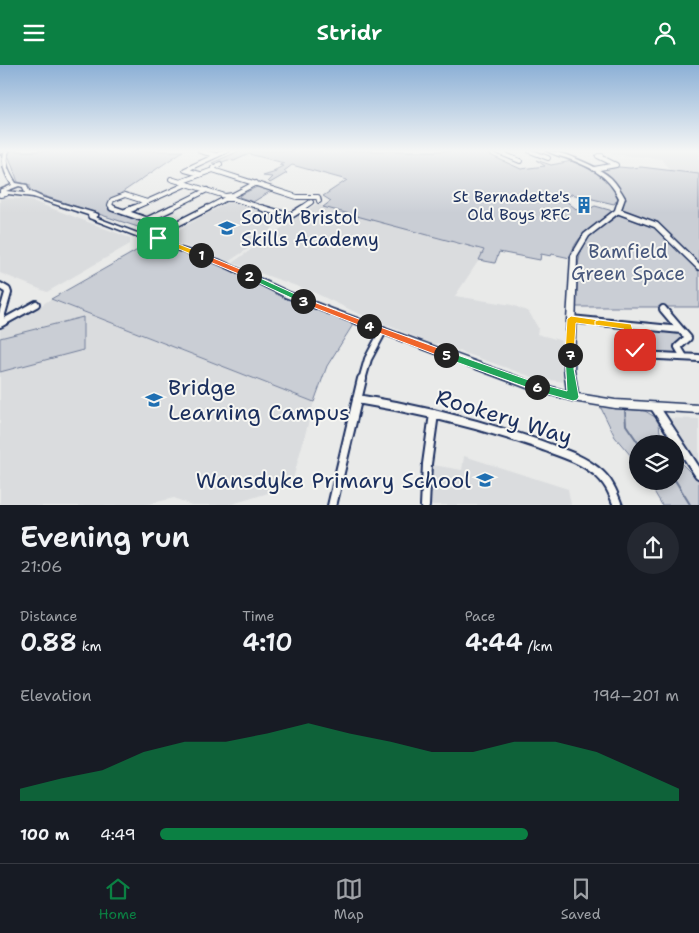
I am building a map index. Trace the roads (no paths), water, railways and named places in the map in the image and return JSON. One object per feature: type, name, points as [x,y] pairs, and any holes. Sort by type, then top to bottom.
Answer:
[{"type":"street","points":[[193,172],[200,174]]},
{"type":"street","points":[[180,182],[206,172]]},
{"type":"street","points":[[215,172],[292,195],[320,201]]},
{"type":"street","points":[[573,397],[569,369],[574,256],[586,235],[618,211],[622,198],[612,181],[598,172]]},
{"type":"street","points":[[8,173],[13,183],[25,186],[29,193],[42,199],[223,263],[288,295],[527,384],[573,397],[615,405],[699,409]]},
{"type":"street","points":[[2,192],[7,185],[8,173]]},
{"type":"street","points":[[171,179],[225,198]]},
{"type":"street","points":[[234,197],[256,183]]},
{"type":"street","points":[[2,192],[18,185]]},
{"type":"street","points":[[124,212],[187,185]]},
{"type":"street","points":[[12,194],[25,188]]},
{"type":"street","points":[[147,202],[125,195],[112,200],[110,205],[112,208],[147,220],[206,191]]},
{"type":"street","points":[[2,192],[42,199]]},
{"type":"street","points":[[154,238],[225,198],[234,197],[290,216],[310,200]]},
{"type":"street","points":[[618,211],[656,225],[699,267]]},
{"type":"street","points":[[0,287],[7,290],[8,293],[0,323]]},
{"type":"street","points":[[0,323],[36,304]]},
{"type":"street","points":[[663,309],[688,338],[678,347],[684,357]]},
{"type":"street","points":[[571,319],[681,330]]},
{"type":"street","points":[[628,326],[635,350],[640,355],[699,358]]},
{"type":"street","points":[[332,505],[366,367],[383,331]]},
{"type":"street","name":"Rookery Way","points":[[357,399],[434,414],[536,444],[585,464],[604,477],[612,487],[618,505]]},
{"type":"street","points":[[655,407],[686,458],[699,474]]},
{"type":"street","points":[[425,505],[427,464],[434,414]]},
{"type":"waterway","points":[[625,411],[626,425],[633,435]]},
{"type":"waterway","points":[[681,490],[690,505]]},
{"type":"place","name":"St Bernadette's Old Boys RFC","points":[[584,205]]},
{"type":"place","name":"South Bristol Skills Academy","points":[[227,228]]},
{"type":"place","name":"Bridge Learning Campus","points":[[154,400]]},
{"type":"place","name":"Wansdyke Primary School","points":[[485,480]]},
{"type":"park label","name":"Bamfield Green Space","points":[[628,262]]}]
